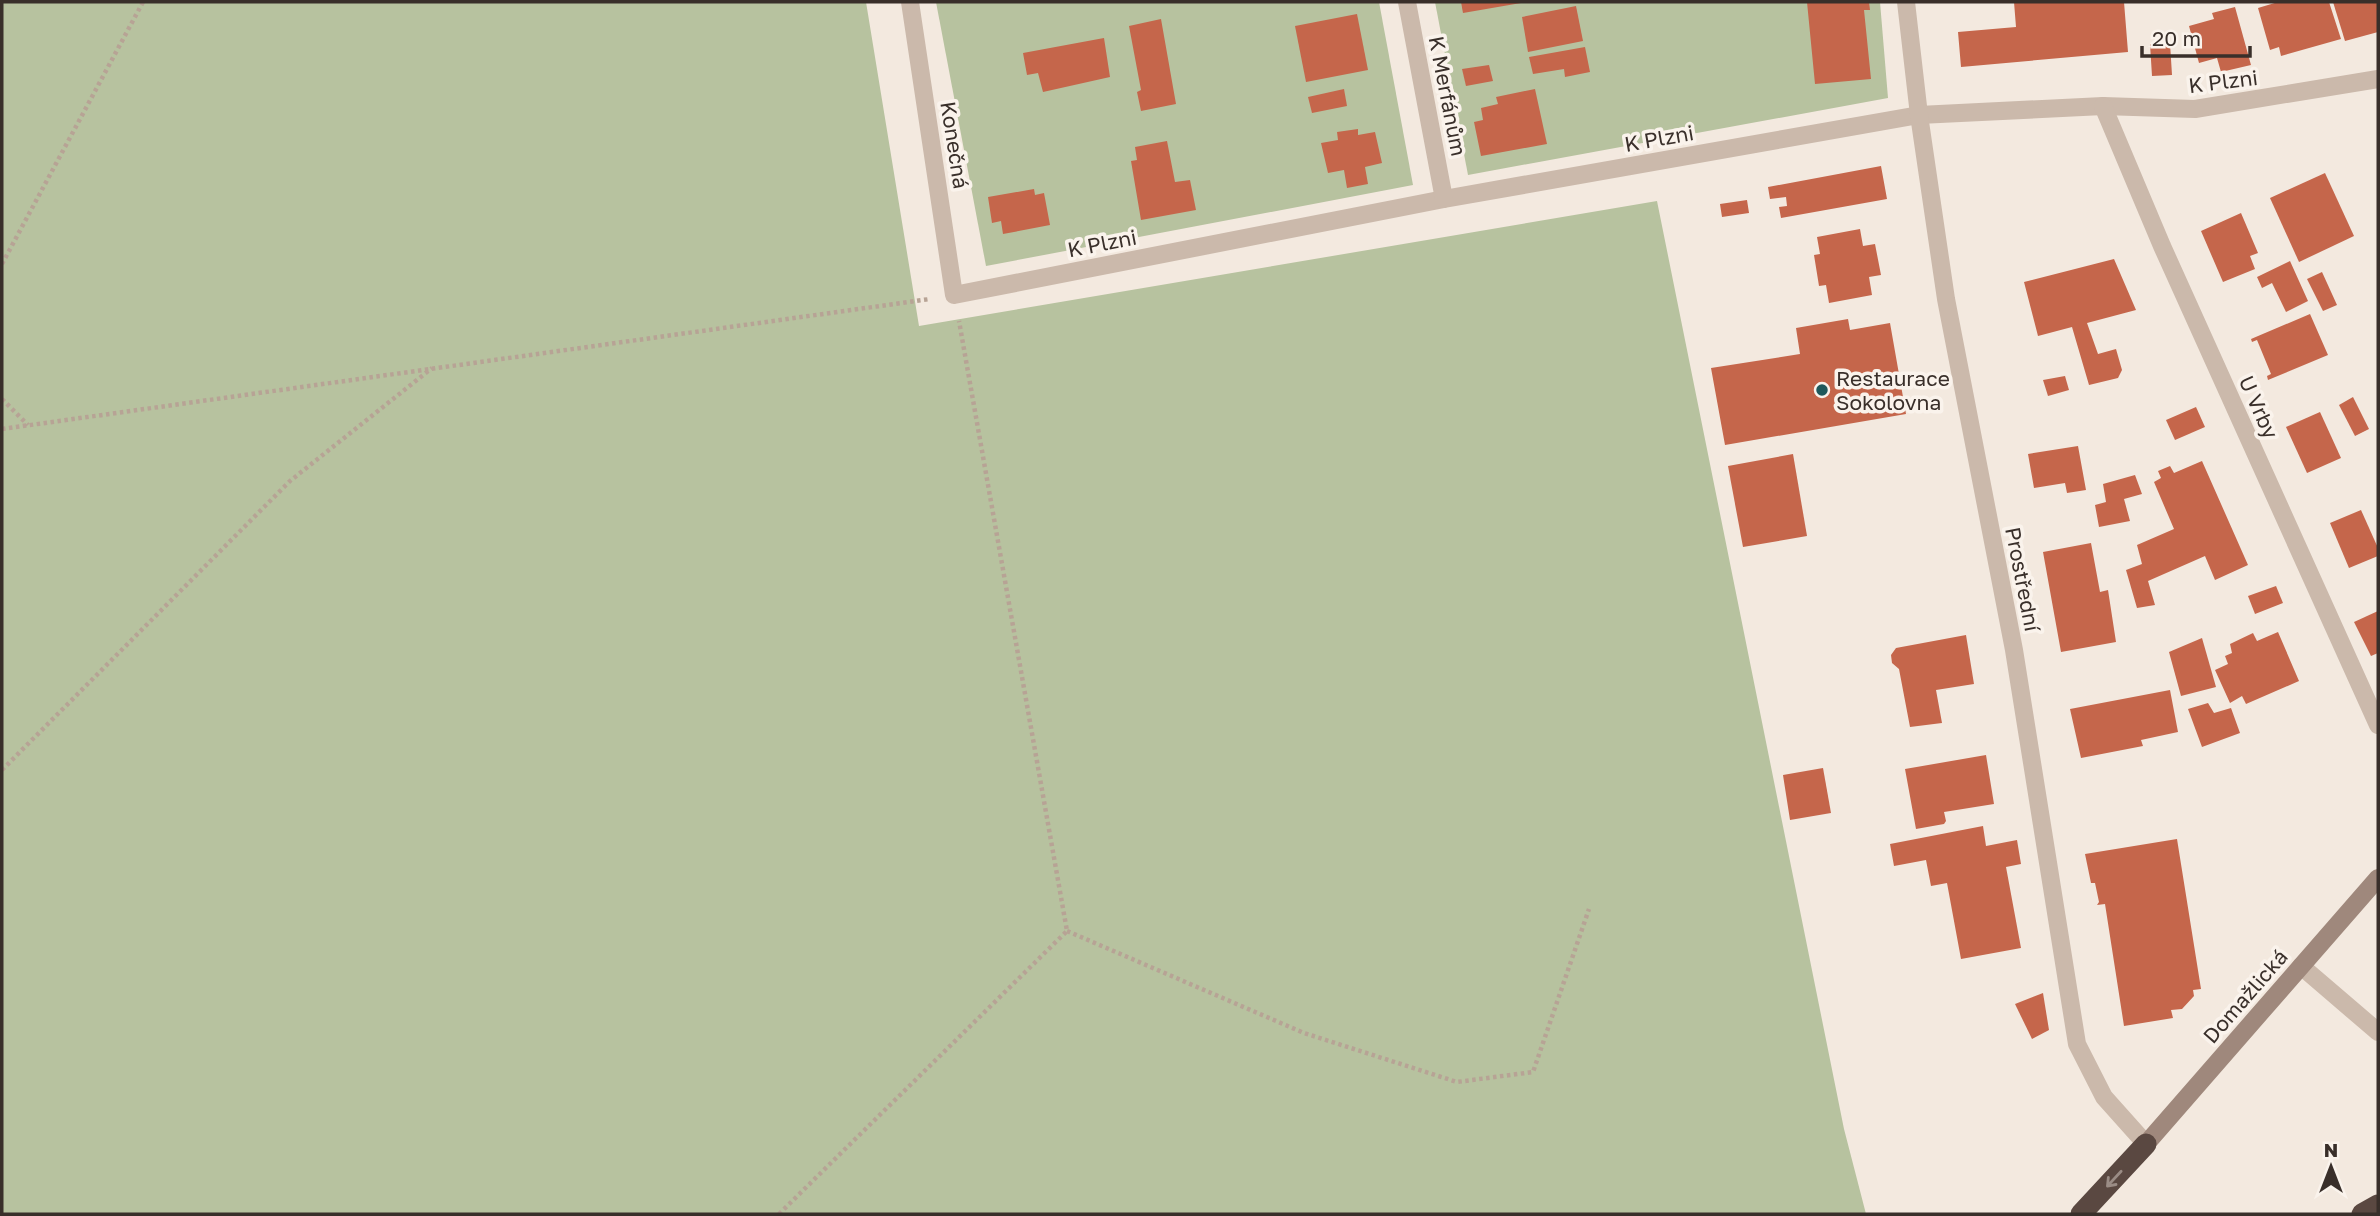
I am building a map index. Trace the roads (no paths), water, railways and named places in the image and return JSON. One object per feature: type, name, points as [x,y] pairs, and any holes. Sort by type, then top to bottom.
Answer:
[{"type":"highway","points":[[2081,1214],[2146,1144]]},
{"type":"highway","points":[[2362,1214],[2378,1205]]},
{"type":"street","name":"Konečná","points":[[910,2],[954,296]]},
{"type":"street","name":"K Merfánům","points":[[1407,2],[1444,199]]},
{"type":"street","name":"Prostřední","points":[[1906,2],[1919,115],[1946,299],[2014,650],[2077,1044],[2104,1097],[2146,1144]]},
{"type":"street","name":"K Plzni","points":[[954,296],[1444,199],[1919,115],[2103,106],[2195,109],[2378,79]]},
{"type":"street","name":"U Vrby","points":[[2103,106],[2162,246],[2378,725]]},
{"type":"street","name":"Domažlická","points":[[2146,1144],[2378,878]]},
{"type":"street","points":[[2301,966],[2378,1032]]},
{"type":"place","name":"Restaurace Sokolovna","points":[[1822,390]]}]
